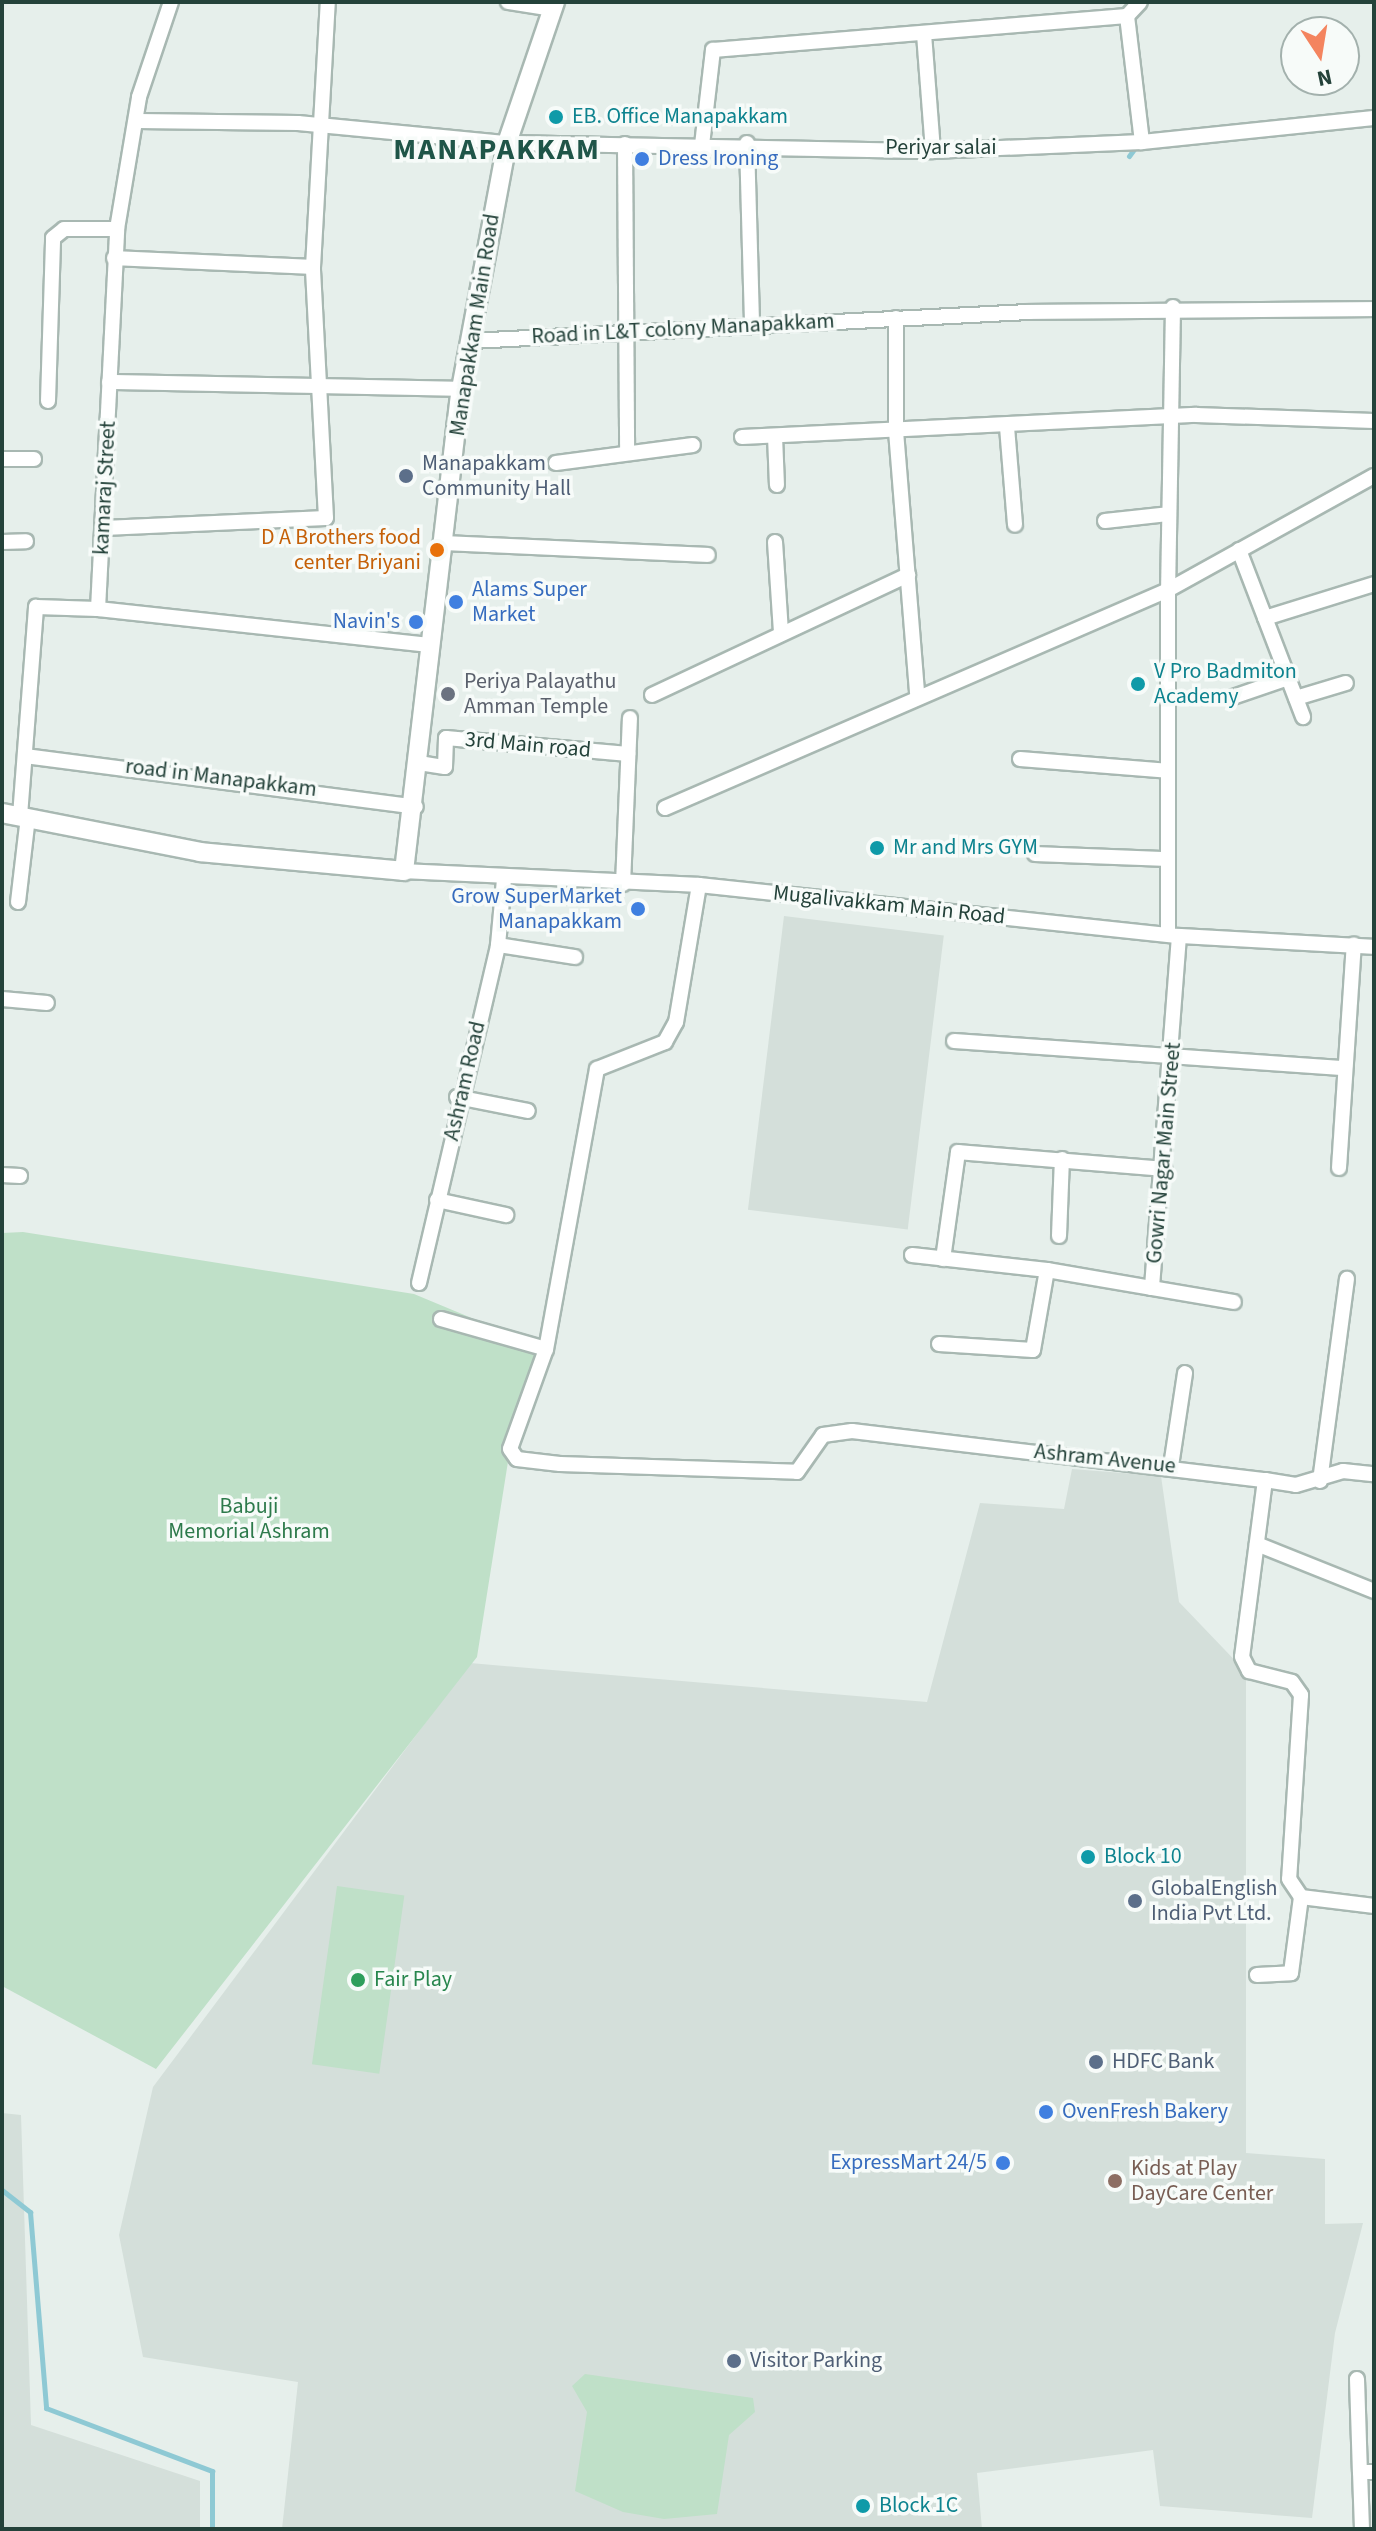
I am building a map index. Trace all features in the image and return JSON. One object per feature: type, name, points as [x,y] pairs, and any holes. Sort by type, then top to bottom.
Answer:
[{"type":"main road","name":"Manapakkam Main Road","points":[[404,871],[416,807],[427,645],[445,543],[461,389],[507,143],[553,6]]},
{"type":"main road","points":[[17,816],[200,852],[404,871]]},
{"type":"street","name":"kamaraj Street","points":[[98,609],[117,229],[138,121],[139,97],[171,2]]},
{"type":"street","points":[[104,528],[326,518],[313,267],[328,2]]},
{"type":"street","points":[[508,2],[553,6]]},
{"type":"street","points":[[702,145],[713,50],[1127,16],[1140,2]]},
{"type":"street","points":[[1127,16],[1142,142]]},
{"type":"street","points":[[924,34],[933,151]]},
{"type":"street","name":"Periyar salai","points":[[138,121],[323,125],[507,143],[747,143],[933,151],[1142,142],[1374,118]]},
{"type":"street","points":[[747,143],[752,323]]},
{"type":"street","points":[[625,144],[627,452]]},
{"type":"street","points":[[48,401],[53,238],[64,229],[117,229]]},
{"type":"street","points":[[114,258],[313,267]]},
{"type":"street","points":[[1173,307],[1168,514],[1168,859],[1174,935]]},
{"type":"street","name":"Road in L&T colony Manapakkam","points":[[471,341],[752,323],[1173,307],[1374,309]]},
{"type":"street","points":[[896,318],[896,431],[917,694]]},
{"type":"street","points":[[109,382],[461,389]]},
{"type":"street","points":[[742,437],[1171,417],[1374,421]]},
{"type":"street","points":[[1007,427],[1015,525]]},
{"type":"street","points":[[775,436],[777,485]]},
{"type":"street","points":[[556,463],[693,445]]},
{"type":"street","points":[[2,459],[34,459]]},
{"type":"street","points":[[665,808],[917,694],[1168,590],[1374,476]]},
{"type":"street","points":[[1105,521],[1168,514]]},
{"type":"street","points":[[2,542],[26,541]]},
{"type":"street","points":[[775,542],[781,633]]},
{"type":"street","points":[[445,543],[708,555]]},
{"type":"street","points":[[1239,550],[1303,717]]},
{"type":"street","points":[[652,695],[908,575]]},
{"type":"street","points":[[1265,618],[1374,584]]},
{"type":"street","points":[[18,902],[17,816],[25,756],[36,607],[98,609],[427,645]]},
{"type":"street","points":[[1233,697],[1288,678]]},
{"type":"street","points":[[1296,698],[1346,683]]},
{"type":"street","points":[[623,884],[630,718]]},
{"type":"street","name":"3rd Main road","points":[[419,763],[445,767],[446,738],[628,754]]},
{"type":"street","name":"road in Manapakkam","points":[[25,756],[416,807]]},
{"type":"street","points":[[1020,759],[1168,771]]},
{"type":"street","points":[[1035,854],[1168,859]]},
{"type":"street","name":"Mugalivakkam Main Road","points":[[404,871],[504,879],[699,885],[1174,935],[1374,947]]},
{"type":"street","name":"Ashram Road","points":[[419,1283],[457,1097],[498,945],[504,879]]},
{"type":"street","points":[[441,1319],[546,1349],[597,1069],[665,1042],[676,1022],[699,885]]},
{"type":"street","name":"Gowri Nagar Main Street","points":[[1174,935],[1173,1056],[1152,1288],[1234,1302]]},
{"type":"street","points":[[498,945],[575,957]]},
{"type":"street","points":[[1339,1168],[1354,945]]},
{"type":"street","points":[[2,999],[47,1003]]},
{"type":"street","points":[[954,1041],[1345,1068]]},
{"type":"street","points":[[457,1097],[528,1111]]},
{"type":"street","points":[[943,1259],[958,1152],[1164,1169]]},
{"type":"street","points":[[1059,1236],[1062,1159]]},
{"type":"street","points":[[2,1175],[20,1176]]},
{"type":"street","points":[[437,1200],[506,1215]]},
{"type":"street","points":[[912,1255],[1047,1270],[1152,1288]]},
{"type":"street","points":[[939,1344],[1033,1350],[1047,1270]]},
{"type":"street","points":[[1320,1481],[1347,1279]]},
{"type":"street","name":"Ashram Avenue","points":[[546,1349],[510,1449],[517,1459],[560,1464],[797,1472],[810,1463],[823,1435],[852,1431],[1171,1466],[1265,1480],[1320,1481],[1343,1471],[1374,1474]]},
{"type":"street","points":[[1171,1466],[1185,1373]]},
{"type":"street","points":[[1257,1975],[1291,1973],[1301,1897],[1289,1879],[1301,1695],[1292,1682],[1249,1671],[1242,1657],[1265,1480]]},
{"type":"street","points":[[1257,1544],[1374,1591]]},
{"type":"street","points":[[1301,1897],[1374,1906]]},
{"type":"street","points":[[1357,2379],[1367,2472],[1362,2529]]},
{"type":"shaded area","points":[[784,916],[944,936],[908,1229],[748,1210]]},
{"type":"shaded area","points":[[1072,1469],[1161,1476],[1179,1602],[1246,1672],[1246,2153],[1325,2159],[1325,2224],[1363,2223],[1335,2333],[1312,2518],[1160,2506],[1153,2450],[977,2473],[982,2529],[282,2529],[298,2382],[143,2357],[119,2235],[153,2087],[470,1663],[927,1702],[980,1503],[1064,1509]]},
{"type":"shaded area","points":[[2,2113],[21,2115],[31,2425],[200,2481],[200,2529],[2,2529]]},
{"type":"green space","name":"Babuji Memorial Ashram","points":[[23,1232],[414,1294],[546,1349],[510,1449],[477,1657],[156,2069],[2,1986],[2,1233]]},
{"type":"green space","name":"Fair Play","points":[[337,1886],[404,1895],[379,2074],[312,2064]]},
{"type":"green space","points":[[585,2374],[753,2398],[755,2412],[729,2435],[717,2514],[664,2519],[623,2512],[575,2491],[587,2412],[572,2386]]},
{"type":"waterway","points":[[1129,156],[1137,145]]},
{"type":"waterway","points":[[2,2190],[30,2212],[46,2408],[212,2471],[212,2529]]},
{"type":"place","name":"EB. Office Manapakkam","points":[[556,117]]},
{"type":"place","name":"Dress Ironing","points":[[642,159]]},
{"type":"place","name":"Manapakkam Community Hall","points":[[406,476]]},
{"type":"place","name":"D A Brothers food center Briyani","points":[[437,550]]},
{"type":"place","name":"Alams Super Market","points":[[456,602]]},
{"type":"place","name":"Navin's","points":[[416,622]]},
{"type":"place","name":"V Pro Badmiton Academy","points":[[1138,684]]},
{"type":"place","name":"Periya Palayathu Amman Temple","points":[[448,694]]},
{"type":"place","name":"Mr and Mrs GYM","points":[[877,848]]},
{"type":"place","name":"Grow SuperMarket Manapakkam","points":[[638,909]]},
{"type":"place","name":"Block 10","points":[[1088,1857]]},
{"type":"place","name":"GlobalEnglish India Pvt Ltd.","points":[[1135,1901]]},
{"type":"place","name":"Fair Play","points":[[358,1980]]},
{"type":"place","name":"HDFC Bank","points":[[1096,2062]]},
{"type":"place","name":"OvenFresh Bakery","points":[[1046,2112]]},
{"type":"place","name":"ExpressMart 24/5","points":[[1003,2163]]},
{"type":"place","name":"Kids at Play DayCare Center","points":[[1115,2181]]},
{"type":"place","name":"Visitor Parking","points":[[734,2361]]},
{"type":"place","name":"Block 1C","points":[[863,2506]]},
{"type":"district","name":"MANAPAKKAM","points":[[497,150]]}]
